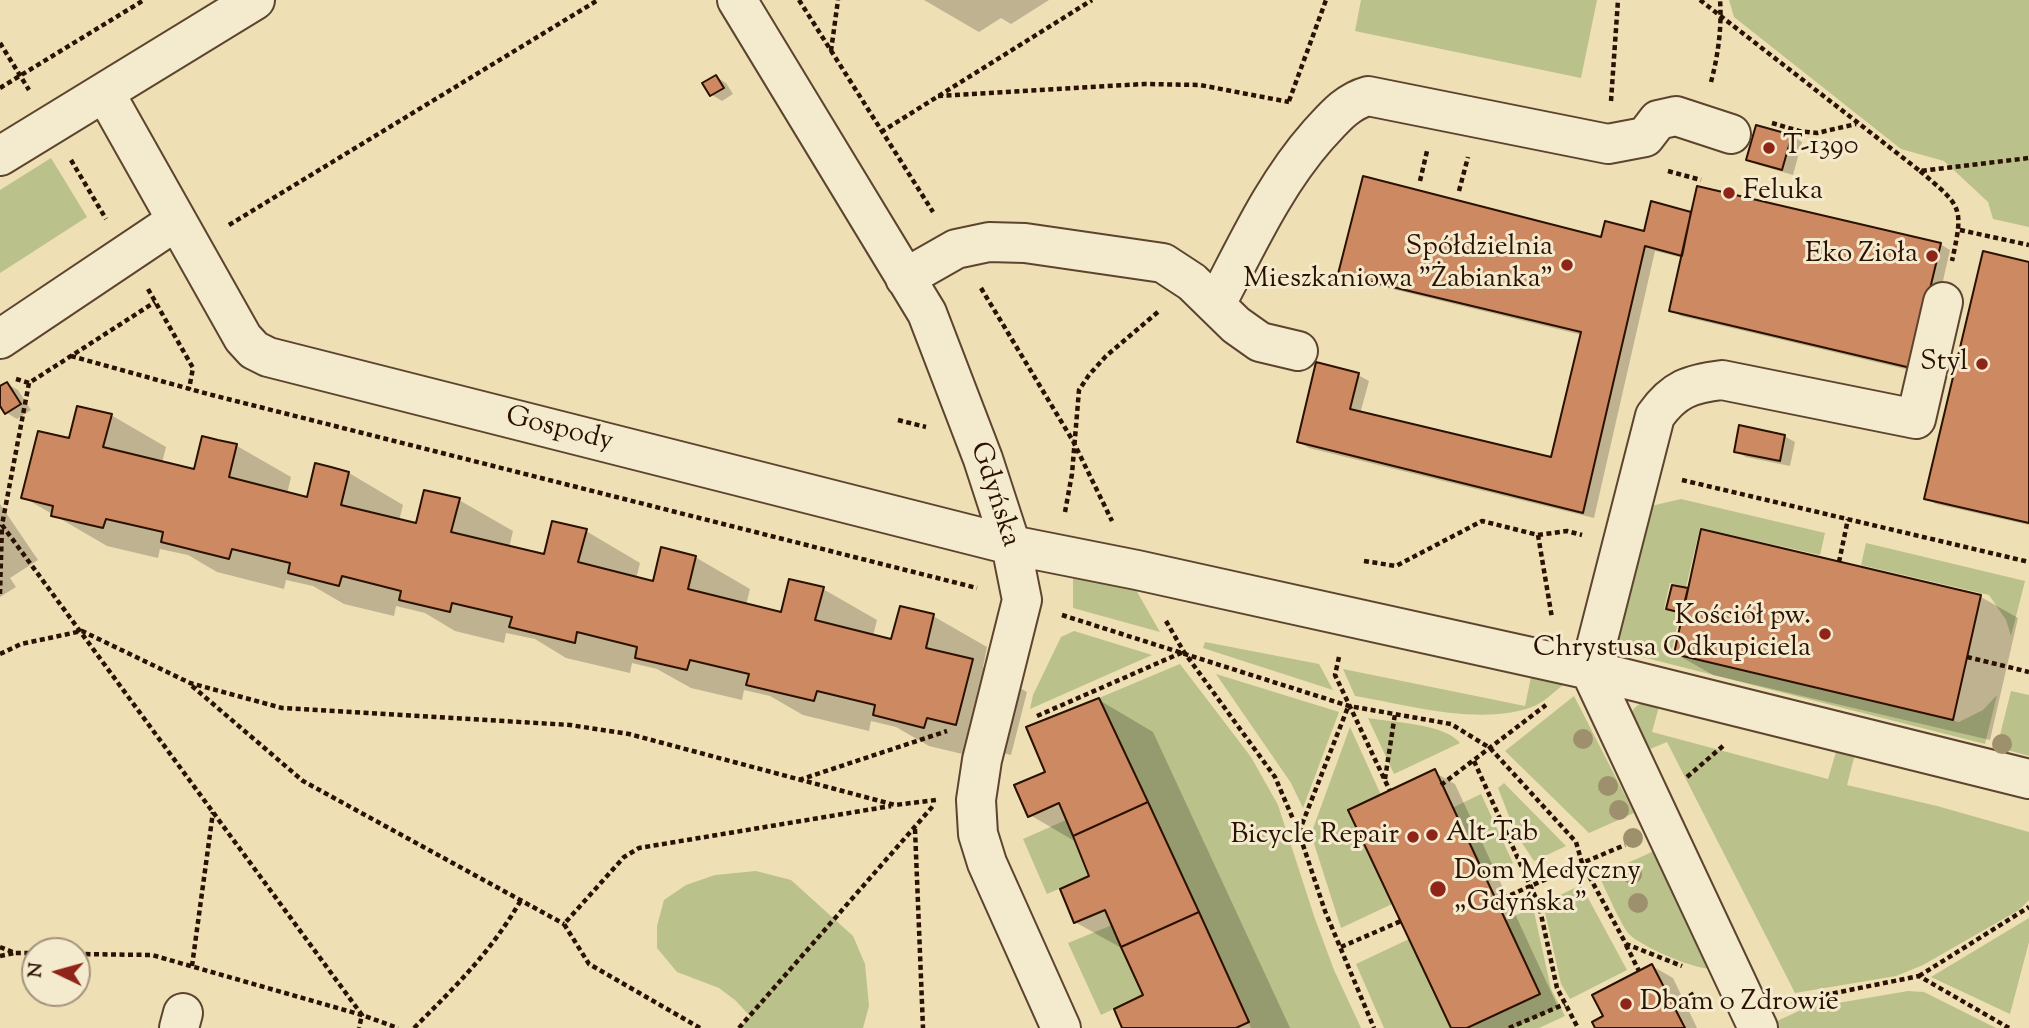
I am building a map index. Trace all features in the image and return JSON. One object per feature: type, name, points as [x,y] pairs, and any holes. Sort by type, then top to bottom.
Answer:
[{"type":"street","points":[[0,156],[255,0]]},
{"type":"street","name":"Gdyńska","points":[[737,0],[927,313],[983,458],[1011,545],[1022,600],[982,760],[976,800],[978,834],[986,863],[1061,1028]]},
{"type":"street","name":"Gospody","points":[[105,93],[243,338],[254,350],[268,357],[1011,545],[1137,570],[1575,667],[2029,779]]},
{"type":"street","points":[[1204,293],[1303,153],[1337,114],[1356,100],[1368,96],[1608,144],[1645,137],[1658,120],[1676,116],[1716,129]]},
{"type":"street","points":[[0,339],[127,254],[184,234]]},
{"type":"street","points":[[905,278],[957,249],[989,242],[1025,243],[1163,263],[1204,293],[1236,324],[1260,342],[1298,351]]},
{"type":"street","points":[[1756,1024],[1658,814],[1575,667],[1642,470],[1655,416],[1666,401],[1682,389],[1722,380],[1916,419],[1943,302]]},
{"type":"path","points":[[0,88],[144,0]]},
{"type":"path","points":[[184,234],[598,0]]},
{"type":"path","points":[[799,0],[957,249],[1073,441],[1137,570],[1184,652],[1275,777],[1299,833],[1325,911],[1374,1028]]},
{"type":"path","points":[[831,52],[838,0]]},
{"type":"path","points":[[881,132],[1092,0]]},
{"type":"path","points":[[1284,114],[1326,0]]},
{"type":"path","points":[[1700,0],[1920,171],[1956,204],[1960,230],[2026,245],[2029,239]]},
{"type":"path","points":[[1720,0],[1721,17],[1715,67],[1716,129],[1754,118],[1799,131],[1817,133],[1857,124]]},
{"type":"path","points":[[0,43],[193,368],[189,389]]},
{"type":"path","points":[[1459,191],[1471,146]]},
{"type":"path","points":[[1420,181],[1428,148]]},
{"type":"path","points":[[1920,171],[2029,158]]},
{"type":"path","points":[[1682,174],[1701,180]]},
{"type":"path","points":[[1059,555],[1072,474],[1079,390],[1106,356],[1204,293]]},
{"type":"path","points":[[0,594],[1,524],[29,383],[155,302]]},
{"type":"path","points":[[71,356],[189,389],[1022,600],[1349,706],[1451,724],[1490,748],[1576,842],[1582,863],[1639,971]]},
{"type":"path","points":[[10,376],[29,383]]},
{"type":"path","points":[[1642,470],[2029,562]]},
{"type":"path","points":[[1839,562],[1849,519]]},
{"type":"path","points":[[1364,561],[1396,566],[1482,521],[1538,535],[1567,531],[1594,538]]},
{"type":"path","points":[[1,524],[362,1015],[359,1028]]},
{"type":"path","points":[[1441,785],[1490,748],[1575,667],[1538,535]]},
{"type":"path","points":[[0,654],[21,644],[82,631],[190,683],[282,708],[570,724],[629,734],[895,805]]},
{"type":"path","points":[[1967,657],[2029,672]]},
{"type":"path","points":[[190,683],[303,781],[564,924],[589,964],[700,1028]]},
{"type":"path","points":[[1349,706],[1390,790]]},
{"type":"path","points":[[1299,833],[1349,706]]},
{"type":"path","points":[[1495,902],[1582,863],[1658,814],[1680,783],[1706,758],[1733,739],[1745,709]]},
{"type":"path","points":[[1385,780],[1395,714]]},
{"type":"path","points":[[798,780],[994,716]]},
{"type":"path","points":[[1474,761],[1539,905],[1557,988],[1578,1028]]},
{"type":"path","points":[[564,924],[624,857],[639,848],[939,799]]},
{"type":"path","points":[[181,1020],[214,811]]},
{"type":"path","points":[[915,828],[923,1028]]},
{"type":"path","points":[[414,1028],[476,966],[503,931],[521,900]]},
{"type":"path","points":[[1756,1024],[1800,1000],[1919,976],[2029,908]]},
{"type":"path","points":[[1341,947],[1401,921]]},
{"type":"path","points":[[1626,944],[1718,978],[1731,970]]},
{"type":"path","points":[[0,947],[16,953]]},
{"type":"path","points":[[0,956],[21,953]]},
{"type":"path","points":[[91,954],[152,955],[362,1015],[398,1028]]},
{"type":"path","points":[[1919,976],[2009,1028]]},
{"type":"path","points":[[1508,1028],[1565,1004]]},
{"type":"green space","points":[[1361,0],[1597,0],[1581,78],[1355,31]]},
{"type":"green space","points":[[1729,0],[2029,0],[2029,227],[1993,219],[1988,202],[1944,161],[1901,149],[1734,17]]},
{"type":"green space","points":[[51,158],[87,217],[0,273],[0,190]]},
{"type":"green space","points":[[1681,499],[1825,533],[1820,555],[1700,528],[1686,587],[1670,583],[1664,609],[1680,612],[1671,654],[1959,722],[1983,710],[1997,695],[1985,744],[1607,648],[1639,522],[1651,518],[1651,506]]},
{"type":"green space","points":[[1866,543],[2025,581],[2011,636],[2006,620],[1989,595],[1861,565]]},
{"type":"green space","points":[[1073,576],[1136,590],[1160,632],[1073,608]]},
{"type":"green space","points":[[1074,631],[1152,655],[1030,709],[1033,695],[1061,637]]},
{"type":"green space","points":[[1205,642],[1319,664],[1333,690],[1203,648]]},
{"type":"green space","points":[[1180,664],[1251,757],[1278,805],[1334,970],[1361,1028],[1251,1028],[1099,698]]},
{"type":"green space","points":[[1343,669],[1525,706],[1532,672],[1555,679],[1563,685],[1532,707],[1490,715],[1467,714],[1355,696]]},
{"type":"green space","points":[[1216,674],[1339,712],[1303,808],[1291,783]]},
{"type":"green space","points":[[2011,691],[2029,695],[2029,756],[1997,747]]},
{"type":"green space","points":[[1574,696],[1634,813],[1589,833],[1505,751]]},
{"type":"green space","points":[[1661,699],[1652,732],[1828,779],[1838,745],[1856,750],[1847,785],[1937,806],[2029,832],[2029,900],[2019,910],[1923,965],[1896,976],[1795,993],[1667,742],[1643,752],[1628,720],[1640,704]]},
{"type":"green space","points":[[1368,718],[1431,728],[1453,737],[1460,743],[1394,774]]},
{"type":"green space","points":[[1350,727],[1381,795],[1348,810],[1392,904],[1341,928],[1311,834]]},
{"type":"green space","points":[[1504,783],[1566,846],[1534,861],[1516,834],[1498,788]]},
{"type":"green space","points":[[1481,794],[1513,863],[1484,877],[1452,808]]},
{"type":"green space","points":[[1066,820],[1089,876],[1047,894],[1023,839]]},
{"type":"green space","points":[[1654,851],[1713,968],[1683,962],[1645,945],[1629,934],[1618,916],[1599,876]]},
{"type":"green space","points":[[756,871],[791,880],[853,936],[865,964],[869,1006],[863,1028],[740,1028],[750,1016],[735,1000],[719,988],[677,972],[657,948],[657,926],[664,900],[686,885],[715,875]]},
{"type":"green space","points":[[1581,885],[1627,970],[1570,999],[1561,984],[1543,903]]},
{"type":"green space","points":[[1533,907],[1551,989],[1565,1016],[1539,1028],[1467,1028],[1540,994],[1504,921]]},
{"type":"green space","points":[[2029,918],[2029,942],[2010,1014],[1931,977]]},
{"type":"green space","points":[[1112,925],[1143,995],[1101,1015],[1068,943]]},
{"type":"green space","points":[[1409,939],[1451,1028],[1384,1028],[1356,964]]},
{"type":"green space","points":[[1908,991],[1924,992],[1996,1028],[1776,1028],[1773,1023],[1803,1009]]},
{"type":"building","points":[[716,75],[724,88],[710,96],[702,83]]},
{"type":"building","name":"T-1390","points":[[1756,125],[1792,135],[1782,170],[1746,160]]},
{"type":"building","points":[[1363,176],[1601,237],[1605,221],[1644,231],[1651,201],[1691,212],[1682,256],[1645,246],[1583,513],[1297,442],[1316,362],[1359,373],[1350,409],[1551,457],[1581,332],[1338,274]]},
{"type":"building","points":[[1697,186],[1941,243],[1911,368],[1669,311]]},
{"type":"building","points":[[1983,251],[2029,262],[2029,523],[1924,499]]},
{"type":"building","points":[[7,382],[21,404],[5,414],[0,406],[0,386]]},
{"type":"building","points":[[77,406],[112,414],[103,447],[194,469],[202,436],[237,444],[229,477],[307,497],[315,463],[349,472],[341,505],[416,523],[424,490],[460,498],[451,532],[544,554],[552,521],[587,529],[578,562],[653,581],[661,547],[696,556],[688,589],[781,612],[789,579],[824,587],[815,620],[891,639],[900,606],[934,614],[926,648],[973,659],[956,725],[927,718],[924,728],[873,715],[875,705],[817,691],[814,701],[746,685],[749,674],[690,660],[687,670],[635,658],[637,647],[577,632],[575,643],[509,627],[512,617],[452,603],[450,612],[399,600],[401,591],[342,576],[339,586],[288,573],[290,563],[232,549],[229,559],[161,542],[163,532],[106,519],[103,528],[51,516],[53,506],[21,498],[38,431],[69,438]]},
{"type":"building","points":[[1739,425],[1785,435],[1780,461],[1734,452]]},
{"type":"building","name":"Kościół pw. Chrystusa Odkupiciela","points":[[1701,529],[1981,595],[1953,720],[1674,654]]},
{"type":"building","points":[[1672,585],[1688,588],[1682,613],[1666,609]]},
{"type":"building","points":[[1099,698],[1148,802],[1073,836],[1059,803],[1028,817],[1014,785],[1045,772],[1026,727]]},
{"type":"building","name":"Dom Medyczny „Gdyńska”","points":[[1435,769],[1540,994],[1467,1028],[1451,1028],[1348,810]]},
{"type":"building","points":[[1148,802],[1199,912],[1121,947],[1105,910],[1074,923],[1060,889],[1089,876],[1073,836]]},
{"type":"building","points":[[1199,912],[1249,1022],[1236,1028],[1122,1028],[1114,1009],[1143,995],[1121,947]]},
{"type":"building","points":[[1652,964],[1685,1028],[1595,1028],[1592,1022],[1603,1016],[1592,995]]},
{"type":"place","name":"T-1390","points":[[1769,148]]},
{"type":"place","name":"Feluka","points":[[1729,193]]},
{"type":"place","name":"Eko Zioła","points":[[1932,256]]},
{"type":"place","name":"Spółdzielnia Mieszkaniowa \"Żabianka\"","points":[[1567,265]]},
{"type":"place","name":"Styl","points":[[1982,364]]},
{"type":"place","name":"Kościół pw. Chrystusa Odkupiciela","points":[[1825,634]]},
{"type":"place","name":"Alt-Tab","points":[[1432,835]]},
{"type":"place","name":"Bicycle Repair","points":[[1413,837]]},
{"type":"place","name":"Dom Medyczny „Gdyńska”","points":[[1438,889]]},
{"type":"place","name":"Dbam o Zdrowie","points":[[1626,1004]]}]
